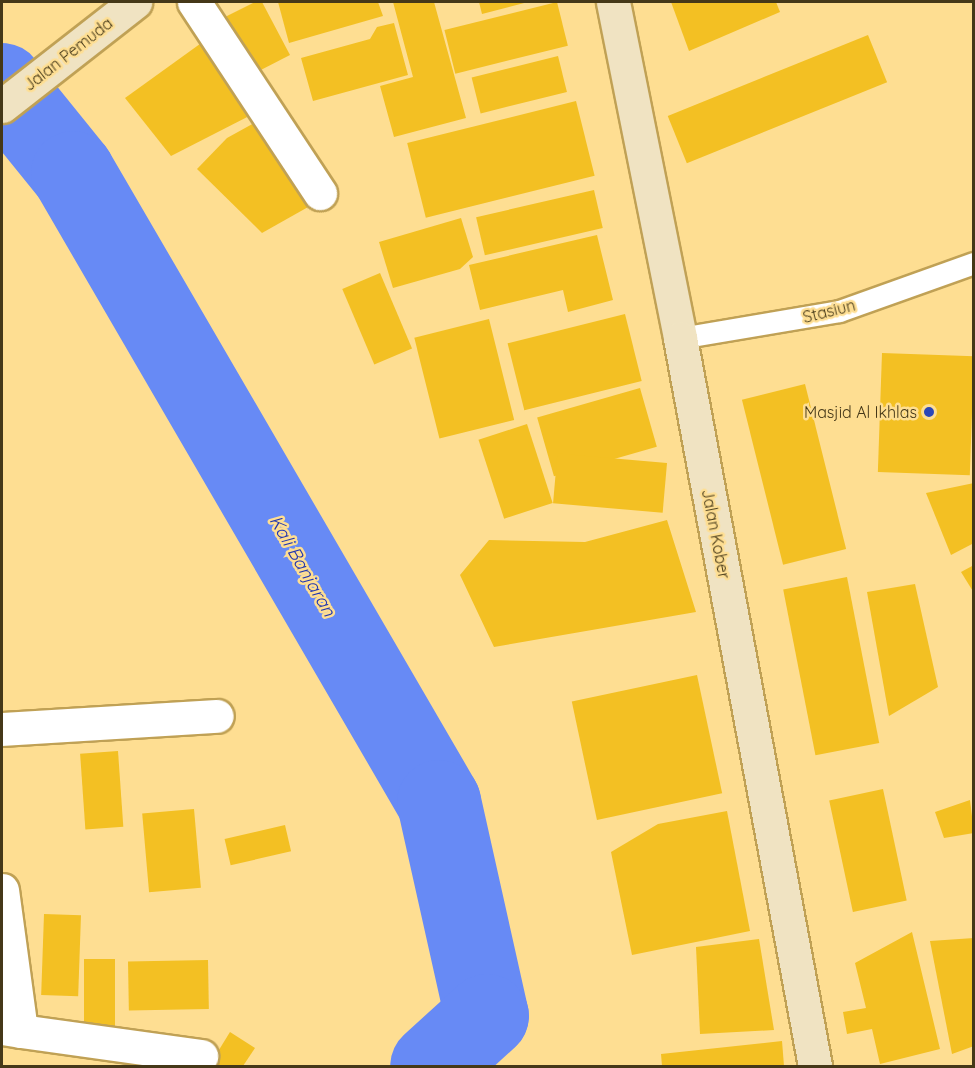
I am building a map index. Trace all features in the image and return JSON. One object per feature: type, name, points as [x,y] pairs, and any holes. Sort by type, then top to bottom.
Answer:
[{"type":"street","name":"Jalan Pemuda","points":[[2,106],[135,2]]},
{"type":"street","points":[[194,2],[320,193]]},
{"type":"street","name":"Jalan Kober","points":[[613,2],[680,338],[815,1066]]},
{"type":"street","points":[[2,729],[217,716]]},
{"type":"street","points":[[2,890],[11,1029],[201,1056]]},
{"type":"lane","name":"Stasiun","points":[[680,338],[839,311],[974,263]]},
{"type":"building","points":[[255,2],[262,2],[290,55],[253,74],[223,18]]},
{"type":"building","points":[[278,2],[378,2],[383,16],[289,43]]},
{"type":"building","points":[[393,2],[434,2],[466,118],[394,137],[380,86],[413,77]]},
{"type":"building","points":[[479,2],[528,2],[482,14]]},
{"type":"building","points":[[557,2],[568,46],[455,74],[444,30]]},
{"type":"building","points":[[671,2],[776,2],[780,12],[689,51]]},
{"type":"building","points":[[394,23],[408,75],[313,101],[301,58],[370,39],[377,27]]},
{"type":"building","points":[[868,35],[887,82],[687,163],[668,116]]},
{"type":"building","points":[[211,36],[257,112],[171,156],[125,98]]},
{"type":"building","points":[[558,56],[567,92],[481,113],[472,78]]},
{"type":"building","points":[[576,101],[595,176],[426,218],[407,143]]},
{"type":"building","points":[[267,116],[317,202],[262,233],[197,169],[227,138]]},
{"type":"building","points":[[594,190],[603,228],[485,255],[476,217]]},
{"type":"building","points":[[461,218],[473,257],[460,269],[393,288],[379,242]]},
{"type":"building","points":[[597,235],[613,300],[568,312],[563,290],[480,310],[469,265]]},
{"type":"building","points":[[380,273],[412,348],[374,365],[342,289]]},
{"type":"building","points":[[625,314],[642,381],[524,410],[508,343]]},
{"type":"building","points":[[489,319],[514,420],[439,439],[414,338]]},
{"type":"building","name":"Masjid Al Ikhlas","points":[[882,353],[974,356],[970,475],[878,472]]},
{"type":"building","points":[[805,384],[846,549],[783,565],[742,400]]},
{"type":"building","points":[[640,388],[657,447],[554,476],[537,417]]},
{"type":"building","points":[[527,424],[553,503],[504,519],[478,440]]},
{"type":"building","points":[[557,453],[667,463],[663,513],[553,503]]},
{"type":"building","points":[[974,483],[974,543],[951,555],[926,493]]},
{"type":"building","points":[[667,520],[696,612],[494,647],[460,575],[489,540],[585,542]]},
{"type":"building","points":[[974,565],[974,593],[961,572]]},
{"type":"building","points":[[847,577],[879,743],[815,755],[783,589]]},
{"type":"building","points":[[915,584],[938,687],[889,716],[867,592]]},
{"type":"building","points":[[697,675],[722,793],[597,820],[572,702]]},
{"type":"building","points":[[118,751],[123,827],[85,829],[80,754]]},
{"type":"building","points":[[883,789],[907,901],[853,912],[829,800]]},
{"type":"building","points":[[970,800],[974,833],[944,838],[935,812]]},
{"type":"building","points":[[194,809],[201,888],[149,892],[142,814]]},
{"type":"building","points":[[727,811],[750,931],[632,955],[611,852],[658,824]]},
{"type":"building","points":[[285,825],[291,851],[231,865],[225,839]]},
{"type":"building","points":[[44,914],[81,915],[78,996],[41,995]]},
{"type":"building","points":[[912,932],[940,1049],[880,1064],[872,1029],[847,1034],[843,1012],[866,1008],[855,963]]},
{"type":"building","points":[[974,938],[974,1046],[952,1054],[930,941]]},
{"type":"building","points":[[759,939],[774,1030],[700,1034],[696,947]]},
{"type":"building","points":[[84,959],[115,959],[115,1026],[84,1026]]},
{"type":"building","points":[[208,960],[209,1009],[129,1010],[128,961]]},
{"type":"building","points":[[230,1032],[255,1048],[243,1066],[209,1066]]},
{"type":"building","points":[[782,1041],[784,1066],[662,1066],[661,1054]]},
{"type":"waterway","name":"Kali Banjaran","points":[[2,85],[73,173],[439,802],[487,1016],[432,1066]]},
{"type":"place","name":"Masjid Al Ikhlas","points":[[929,412]]}]
